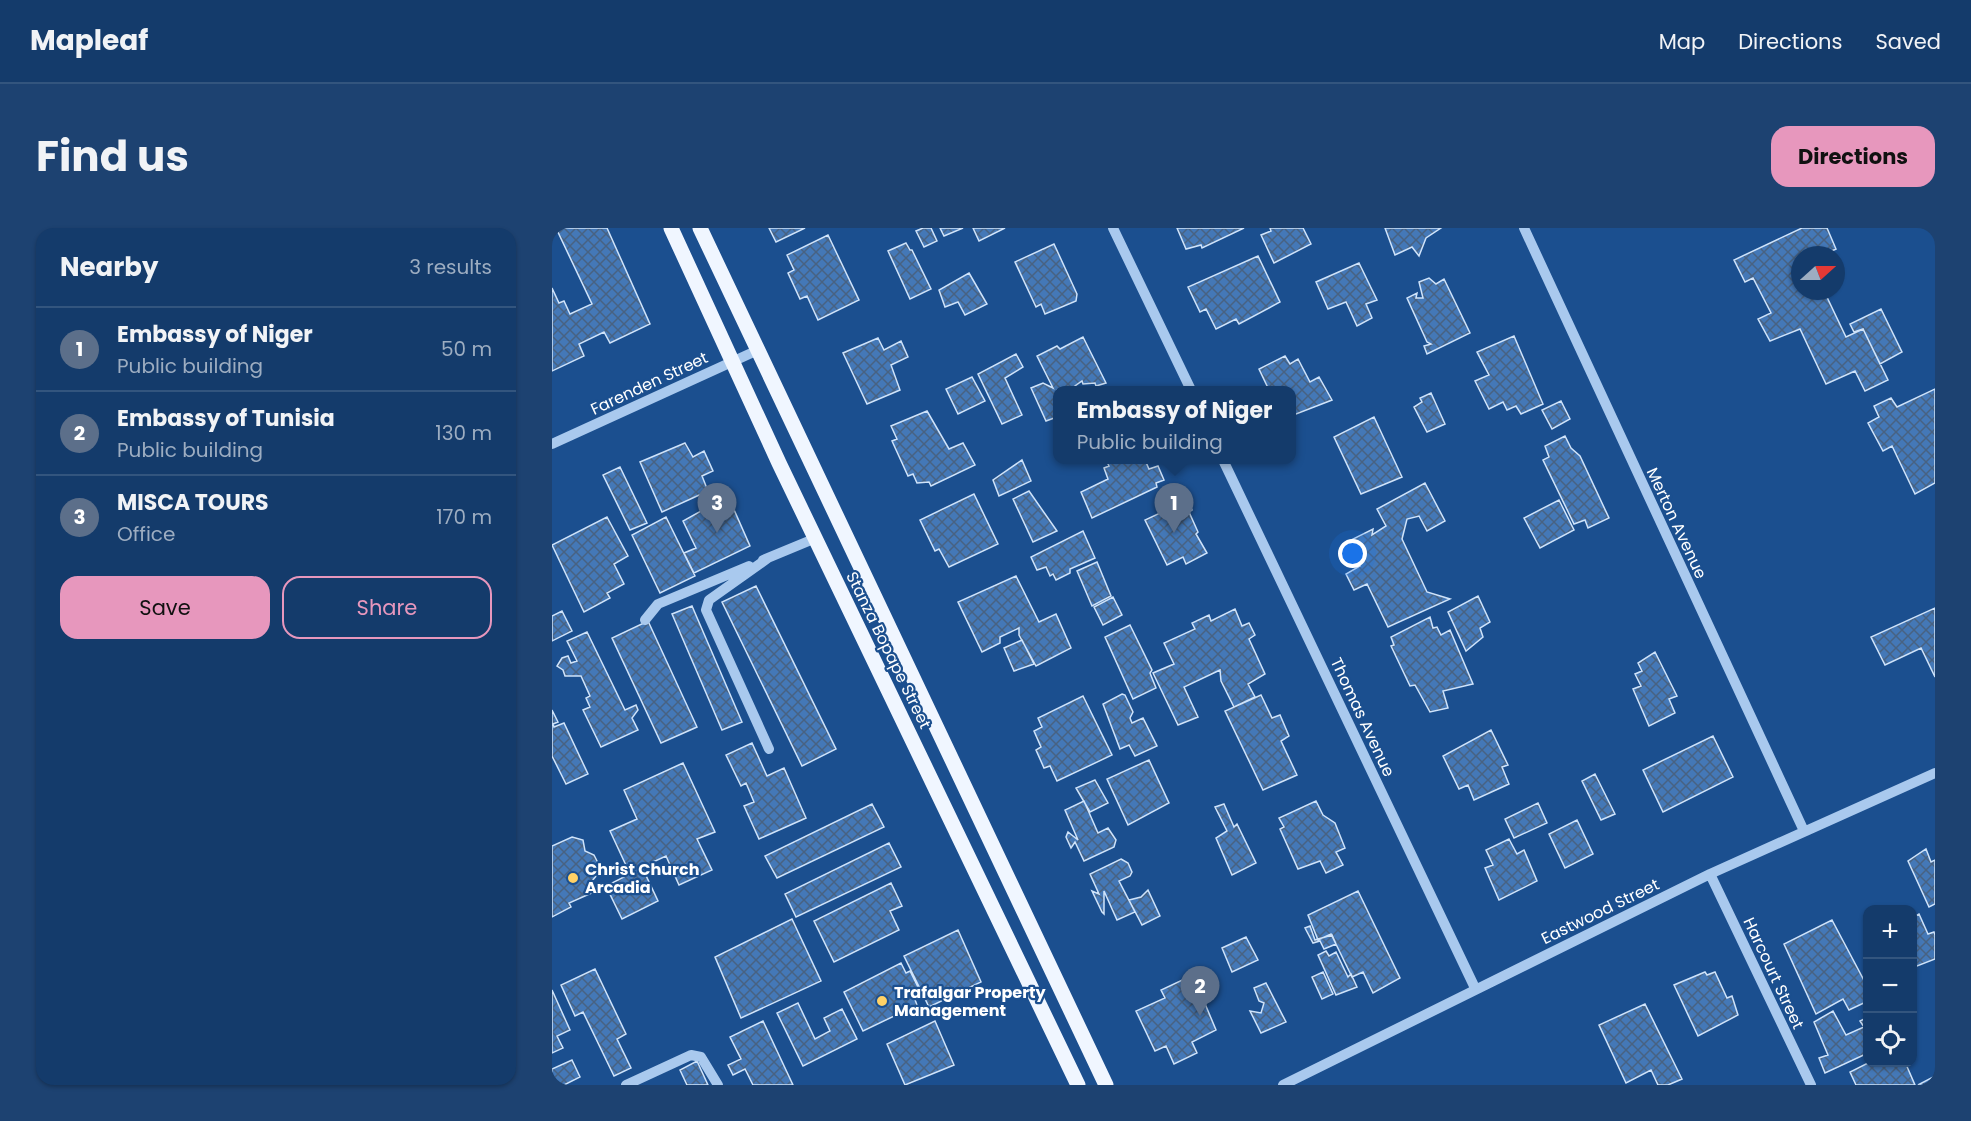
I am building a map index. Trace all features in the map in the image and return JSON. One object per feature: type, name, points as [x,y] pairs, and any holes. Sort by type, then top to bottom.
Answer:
[{"type":"main road","name":"Stanza Bopape Street","points":[[671,228],[816,538],[1078,1085]]},
{"type":"main road","name":"Stanza Bopape Street","points":[[700,228],[1106,1085]]},
{"type":"street","points":[[1113,228],[1189,386]]},
{"type":"street","name":"Merton Avenue","points":[[1524,228],[1804,831]]},
{"type":"street","name":"Farenden Street","points":[[552,444],[758,350]]},
{"type":"street","name":"Thomas Avenue","points":[[1225,464],[1475,988]]},
{"type":"street","points":[[645,620],[658,604],[816,538]]},
{"type":"street","points":[[768,558],[709,600],[706,610],[769,749]]},
{"type":"street","name":"Eastwood Street","points":[[1283,1085],[1475,988],[1710,874],[1935,773]]},
{"type":"street","name":"Harcourt Street","points":[[1710,874],[1811,1085]]},
{"type":"street","points":[[626,1085],[691,1055],[702,1057],[718,1085]]},
{"type":"building","points":[[556,228],[607,228],[650,324],[610,343],[604,332],[579,344],[584,356],[552,371],[552,288],[559,303],[564,301],[570,314],[592,304]]},
{"type":"building","points":[[769,228],[805,228],[776,242]]},
{"type":"building","points":[[931,228],[937,241],[924,247],[916,231]]},
{"type":"building","points":[[940,228],[963,228],[944,236]]},
{"type":"building","points":[[973,228],[1005,228],[979,241]]},
{"type":"building","points":[[1177,228],[1244,228],[1202,248],[1201,245],[1186,249]]},
{"type":"building","points":[[1270,228],[1303,228],[1311,244],[1274,263],[1261,235],[1271,231]]},
{"type":"building","points":[[1385,228],[1441,228],[1426,238],[1419,256],[1412,247],[1395,255]]},
{"type":"building","points":[[1802,228],[1827,228],[1835,246],[1791,246],[1791,300],[1828,300],[1846,337],[1863,329],[1888,380],[1865,391],[1855,371],[1826,384],[1800,329],[1770,341],[1758,319],[1771,313],[1753,278],[1745,282],[1734,260]]},
{"type":"building","points":[[828,235],[859,300],[818,320],[807,296],[800,299],[788,273],[794,270],[787,255]]},
{"type":"building","points":[[906,243],[912,250],[931,289],[910,299],[888,251]]},
{"type":"building","points":[[1054,244],[1077,294],[1076,301],[1045,314],[1041,304],[1036,307],[1015,262]]},
{"type":"building","points":[[1258,256],[1280,302],[1239,324],[1236,319],[1216,329],[1206,309],[1200,312],[1188,287]]},
{"type":"building","points":[[1359,263],[1377,300],[1366,304],[1372,318],[1357,326],[1346,302],[1328,309],[1316,282]]},
{"type":"building","points":[[969,273],[987,304],[965,315],[958,302],[945,307],[939,290]]},
{"type":"building","points":[[1429,278],[1436,284],[1444,279],[1470,333],[1427,354],[1424,346],[1431,344],[1427,342],[1407,298],[1417,293],[1416,298],[1423,298],[1419,282]]},
{"type":"building","points":[[1881,309],[1902,352],[1880,364],[1863,329],[1854,332],[1850,324]]},
{"type":"building","points":[[1514,336],[1543,404],[1521,414],[1516,406],[1507,410],[1503,402],[1489,409],[1475,381],[1489,375],[1477,352]]},
{"type":"building","points":[[1083,337],[1106,383],[1096,386],[1095,383],[1083,384],[1082,381],[1075,386],[1053,386],[1053,388],[1037,356],[1057,346],[1060,349]]},
{"type":"building","points":[[878,338],[884,350],[901,341],[908,357],[891,365],[900,390],[867,404],[843,353]]},
{"type":"building","points":[[1016,354],[1023,367],[1005,378],[1022,415],[1002,424],[978,374]]},
{"type":"building","points":[[1285,356],[1290,364],[1298,359],[1310,382],[1319,377],[1332,400],[1296,414],[1296,386],[1267,386],[1259,369]]},
{"type":"building","points":[[972,377],[985,401],[958,414],[946,389]]},
{"type":"building","points":[[1043,383],[1053,388],[1053,418],[1046,421],[1031,388]]},
{"type":"building","points":[[1935,389],[1935,483],[1915,494],[1892,446],[1883,451],[1868,423],[1879,417],[1874,406],[1891,398],[1897,407]]},
{"type":"building","points":[[1431,393],[1445,424],[1427,432],[1414,407],[1422,402],[1420,398]]},
{"type":"building","points":[[1561,401],[1570,419],[1552,429],[1542,410]]},
{"type":"building","points":[[927,411],[949,449],[963,443],[975,465],[931,486],[929,482],[917,483],[913,474],[908,476],[892,441],[897,439],[891,426]]},
{"type":"building","points":[[1374,417],[1402,477],[1361,494],[1334,437]]},
{"type":"building","points":[[1565,436],[1571,448],[1580,456],[1609,518],[1588,528],[1585,520],[1574,524],[1543,460],[1549,457],[1545,446]]},
{"type":"building","points":[[685,443],[693,457],[704,451],[713,471],[702,476],[708,491],[662,512],[640,462]]},
{"type":"building","points":[[1022,460],[1031,481],[999,496],[993,480]]},
{"type":"building","points":[[1108,464],[1147,464],[1149,469],[1158,466],[1164,480],[1156,483],[1157,487],[1092,518],[1081,492],[1108,479],[1104,468],[1109,466]]},
{"type":"building","points":[[620,467],[647,523],[630,530],[603,475]]},
{"type":"building","points":[[1425,483],[1445,521],[1427,531],[1419,516],[1407,519],[1402,539],[1427,592],[1450,599],[1388,627],[1367,584],[1354,590],[1346,574],[1360,566],[1355,554],[1350,558],[1343,544],[1373,529],[1372,535],[1386,526],[1377,509]]},
{"type":"building","points":[[1029,491],[1057,531],[1033,542],[1013,499]]},
{"type":"building","points":[[974,494],[998,544],[949,567],[939,549],[935,551],[920,520]]},
{"type":"building","points":[[728,496],[750,546],[694,573],[684,553],[696,548],[683,521]]},
{"type":"building","points":[[1188,500],[1192,510],[1189,512],[1198,532],[1196,534],[1207,553],[1186,564],[1183,557],[1167,565],[1145,520]]},
{"type":"building","points":[[1559,500],[1574,530],[1540,548],[1524,518]]},
{"type":"building","points":[[607,517],[628,556],[614,564],[624,584],[607,593],[610,598],[584,612],[552,545]]},
{"type":"building","points":[[666,517],[695,576],[660,593],[632,535]]},
{"type":"building","points":[[1083,531],[1095,558],[1070,569],[1070,573],[1056,580],[1053,574],[1050,576],[1046,567],[1037,570],[1031,557]]},
{"type":"building","points":[[1097,562],[1111,596],[1092,606],[1077,571]]},
{"type":"building","points":[[1016,576],[1039,622],[1056,614],[1071,648],[1036,666],[1019,635],[1019,628],[1000,637],[1000,643],[982,652],[958,602]]},
{"type":"building","points":[[756,586],[836,749],[802,766],[722,602]]},
{"type":"building","points":[[1478,596],[1490,622],[1480,628],[1483,637],[1466,651],[1448,612]]},
{"type":"building","points":[[1113,597],[1122,615],[1103,625],[1094,607]]},
{"type":"building","points":[[692,606],[742,722],[722,730],[672,614]]},
{"type":"building","points":[[1935,608],[1935,677],[1921,648],[1885,665],[1871,637]]},
{"type":"building","points":[[1235,609],[1242,626],[1249,623],[1255,635],[1249,639],[1265,674],[1248,684],[1255,697],[1234,707],[1221,681],[1220,670],[1184,687],[1198,717],[1178,725],[1153,673],[1174,664],[1164,643],[1195,629],[1192,623],[1209,615],[1211,621]]},
{"type":"building","points":[[562,611],[572,631],[552,641],[552,616]]},
{"type":"building","points":[[1430,617],[1433,628],[1437,627],[1441,635],[1450,630],[1473,684],[1443,691],[1448,708],[1430,712],[1415,685],[1410,686],[1391,646],[1394,645],[1391,637]]},
{"type":"building","points":[[648,621],[697,727],[661,743],[612,638]]},
{"type":"building","points":[[1130,625],[1152,670],[1150,673],[1156,688],[1133,699],[1105,637]]},
{"type":"building","points":[[587,632],[625,710],[636,705],[638,710],[632,718],[638,730],[601,747],[583,710],[590,707],[586,698],[590,696],[581,676],[565,676],[563,670],[557,666],[562,658],[568,656],[571,663],[577,661],[567,641]]},
{"type":"building","points":[[1022,640],[1034,664],[1014,671],[1004,648]]},
{"type":"building","points":[[1655,652],[1677,696],[1669,699],[1675,713],[1649,726],[1633,689],[1641,686],[1635,674],[1642,671],[1638,663]]},
{"type":"building","points":[[1122,694],[1125,695],[1133,712],[1130,718],[1132,723],[1143,718],[1157,746],[1135,756],[1129,745],[1120,749],[1103,704]]},
{"type":"building","points":[[1261,695],[1272,718],[1280,715],[1289,736],[1281,741],[1297,775],[1263,790],[1225,711]]},
{"type":"building","points":[[1083,696],[1112,755],[1057,781],[1050,766],[1044,768],[1036,750],[1041,747],[1034,731],[1042,727],[1038,718]]},
{"type":"building","points":[[552,710],[558,722],[553,724],[554,727],[564,723],[588,774],[566,784],[552,756]]},
{"type":"building","points":[[1491,730],[1508,765],[1502,767],[1509,784],[1474,800],[1468,785],[1459,789],[1443,756]]},
{"type":"building","points":[[1713,736],[1733,777],[1663,812],[1643,770]]},
{"type":"building","points":[[752,743],[767,776],[784,768],[806,818],[759,839],[744,806],[754,802],[746,783],[741,786],[726,755]]},
{"type":"building","points":[[1149,760],[1169,803],[1128,825],[1107,779]]},
{"type":"building","points":[[683,763],[715,832],[697,839],[712,870],[679,885],[666,856],[642,867],[658,901],[622,919],[606,886],[630,874],[610,831],[637,819],[624,790]]},
{"type":"building","points":[[1595,774],[1615,814],[1601,820],[1582,781]]},
{"type":"building","points":[[1095,780],[1108,803],[1090,812],[1076,788]]},
{"type":"building","points":[[1084,801],[1098,833],[1108,828],[1116,840],[1114,847],[1084,861],[1075,842],[1071,848],[1066,837],[1068,832],[1078,840],[1065,810]]},
{"type":"building","points":[[1316,801],[1323,815],[1335,823],[1345,848],[1336,852],[1343,865],[1326,873],[1320,861],[1298,869],[1280,829],[1284,827],[1279,818]]},
{"type":"building","points":[[1538,803],[1547,823],[1514,838],[1505,819]]},
{"type":"building","points":[[872,804],[884,827],[777,878],[765,856]]},
{"type":"building","points":[[1224,804],[1234,827],[1237,824],[1256,863],[1232,875],[1216,838],[1227,831],[1215,807]]},
{"type":"building","points":[[1577,820],[1593,854],[1565,868],[1549,834]]},
{"type":"building","name":"Christ Church Arcadia","points":[[572,837],[583,840],[585,851],[594,855],[599,865],[597,875],[592,881],[596,891],[569,903],[571,907],[552,917],[552,846]]},
{"type":"building","points":[[1509,839],[1517,854],[1524,850],[1537,881],[1499,900],[1485,868],[1493,865],[1486,850]]},
{"type":"building","points":[[889,843],[901,867],[796,917],[785,894]]},
{"type":"building","points":[[1926,849],[1931,862],[1935,860],[1935,904],[1929,907],[1908,861]]},
{"type":"building","points":[[1121,859],[1128,863],[1132,872],[1130,876],[1119,881],[1135,912],[1117,920],[1104,891],[1104,914],[1102,912],[1092,891],[1099,894],[1090,874]]},
{"type":"building","name":"Trafalgar Property Management","points":[[891,883],[902,906],[890,911],[899,930],[834,962],[814,921]]},
{"type":"building","points":[[1148,890],[1160,916],[1142,925],[1129,900],[1141,897]]},
{"type":"building","points":[[1358,891],[1400,978],[1373,993],[1363,972],[1352,977],[1331,934],[1318,940],[1308,915]]},
{"type":"building","points":[[1919,914],[1928,934],[1934,932],[1935,959],[1917,966],[1917,959],[1917,915]]},
{"type":"building","points":[[792,919],[821,981],[741,1018],[715,957]]},
{"type":"building","points":[[1832,920],[1863,979],[1863,1003],[1849,1010],[1843,999],[1816,1014],[1784,944]]},
{"type":"building","points":[[1310,926],[1315,940],[1332,935],[1336,944],[1324,949],[1320,941],[1313,943],[1305,928]]},
{"type":"building","points":[[958,930],[981,982],[929,1007],[904,956]]},
{"type":"building","points":[[1246,937],[1258,960],[1232,972],[1222,948]]},
{"type":"building","points":[[1326,951],[1329,956],[1336,952],[1348,977],[1351,974],[1357,987],[1336,995],[1318,955]]},
{"type":"building","name":"Trafalgar Property Management","points":[[901,963],[906,973],[910,971],[921,993],[914,997],[917,1005],[863,1031],[844,992]]},
{"type":"building","points":[[595,969],[626,1034],[617,1039],[631,1068],[614,1076],[583,1012],[575,1016],[561,985]]},
{"type":"building","points":[[1323,972],[1333,994],[1322,999],[1312,977]]},
{"type":"building","points":[[1705,972],[1707,975],[1715,972],[1727,998],[1732,996],[1738,1015],[1698,1036],[1674,985]]},
{"type":"building","points":[[1193,975],[1216,1030],[1192,1042],[1197,1053],[1174,1064],[1166,1046],[1155,1051],[1136,1011],[1165,998],[1161,990]]},
{"type":"building","points":[[1266,983],[1286,1022],[1261,1033],[1250,1011],[1261,1013],[1264,1003],[1259,1001],[1254,988]]},
{"type":"building","points":[[552,990],[570,1030],[557,1036],[563,1048],[552,1053]]},
{"type":"building","points":[[798,1003],[815,1039],[830,1031],[824,1018],[842,1009],[857,1039],[803,1066],[777,1013]]},
{"type":"building","points":[[1645,1004],[1682,1079],[1668,1085],[1658,1085],[1651,1070],[1626,1083],[1599,1025]]},
{"type":"building","points":[[1833,1011],[1846,1035],[1863,1027],[1863,1055],[1825,1073],[1819,1058],[1828,1055],[1814,1022]]},
{"type":"building","points":[[763,1021],[793,1085],[753,1085],[745,1069],[733,1075],[728,1065],[741,1059],[730,1037]]},
{"type":"building","points":[[935,1021],[954,1065],[905,1085],[887,1044]]},
{"type":"building","points":[[572,1060],[580,1077],[564,1085],[552,1085],[552,1069]]},
{"type":"building","points":[[697,1061],[708,1085],[687,1085],[680,1070]]},
{"type":"building","points":[[1863,1066],[1907,1067],[1915,1085],[1856,1085],[1850,1072]]},
{"type":"building","points":[[1935,1076],[1935,1085],[1918,1085]]},
{"type":"place","name":"MISCA TOURS","points":[[717,533]]},
{"type":"place","name":"Embassy of Niger","points":[[1174,533]]},
{"type":"place","name":"Christ Church Arcadia","points":[[573,878]]},
{"type":"place","name":"Trafalgar Property Management","points":[[882,1001]]},
{"type":"place","name":"Embassy of Tunisia","points":[[1200,1016]]}]
